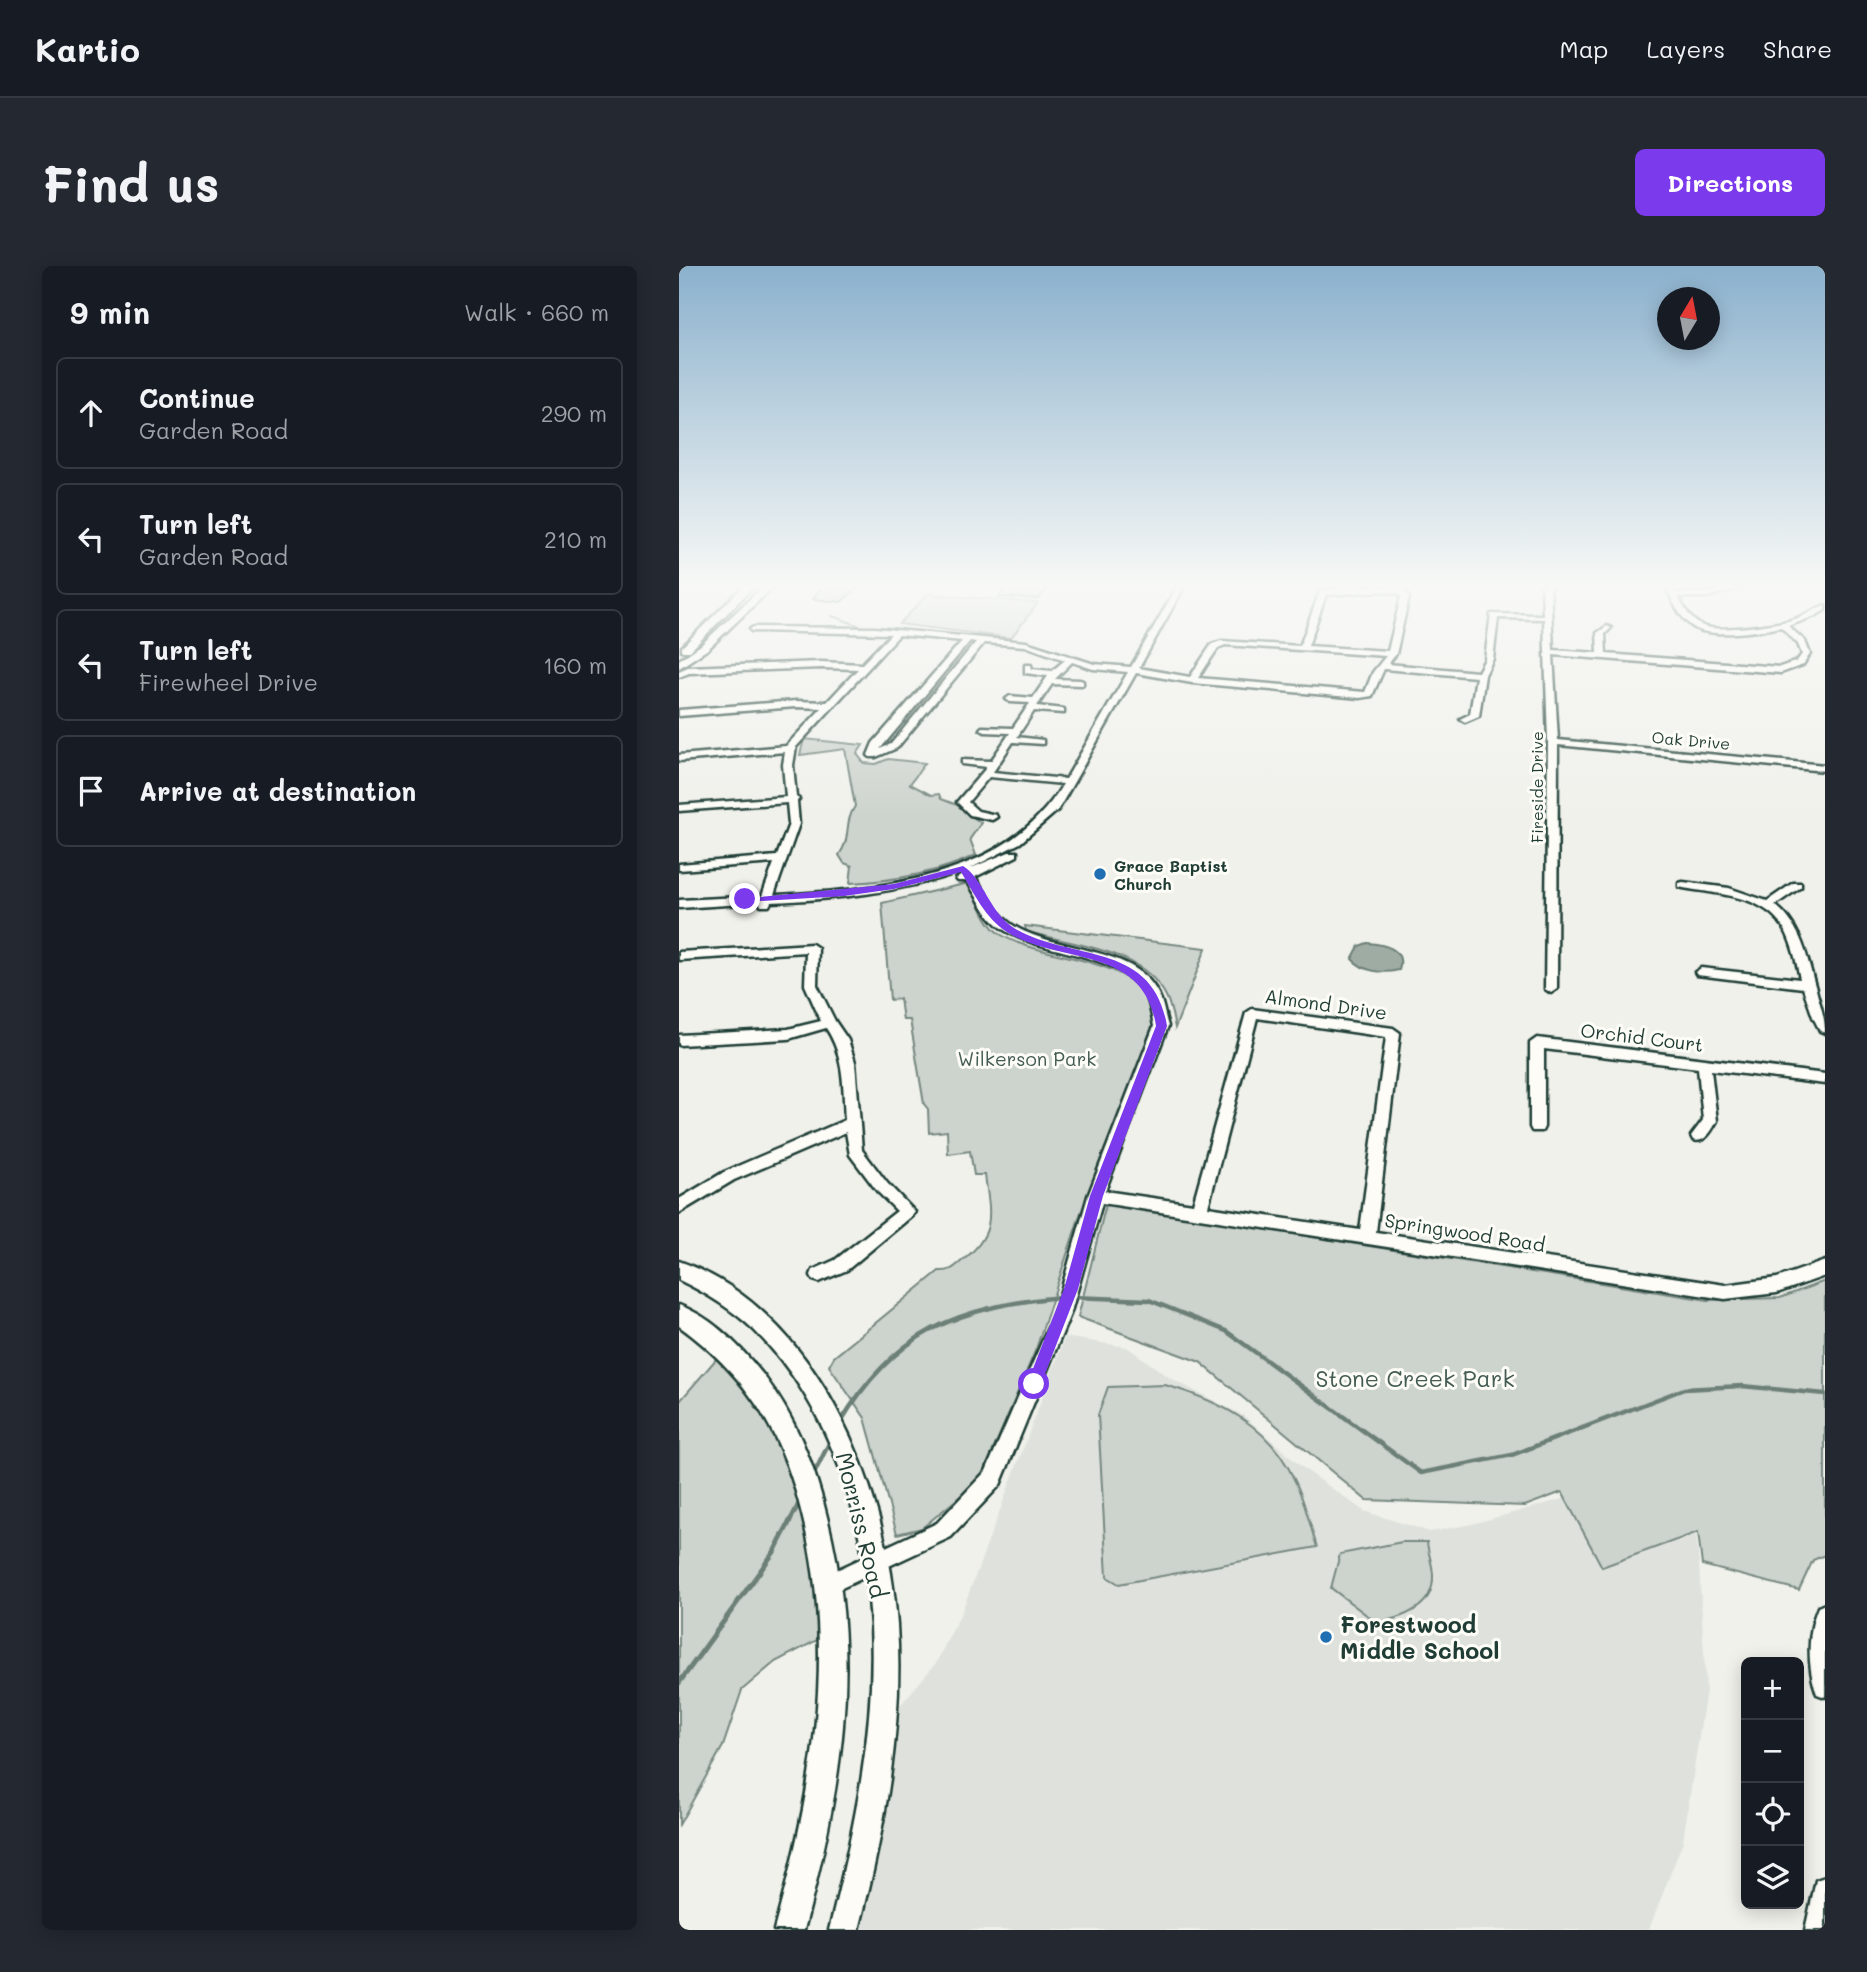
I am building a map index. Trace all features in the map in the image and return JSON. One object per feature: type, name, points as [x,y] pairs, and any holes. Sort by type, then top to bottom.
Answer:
[{"type":"main road","name":"Morriss Road","points":[[679,1270],[703,1282],[762,1323],[785,1348],[842,1444],[876,1562],[884,1626],[881,1709],[874,1777],[844,1930]]},
{"type":"main road","name":"Morriss Road","points":[[679,1314],[725,1347],[764,1390],[796,1451],[822,1535],[831,1583],[835,1639],[832,1726],[807,1866],[789,1930]]},
{"type":"street","points":[[765,902],[794,824],[789,749],[797,736],[868,663]]},
{"type":"street","points":[[948,663],[876,745],[873,755],[894,746],[963,663]]},
{"type":"street","points":[[992,817],[974,813],[962,802],[987,773],[1051,677],[1067,663]]},
{"type":"street","points":[[1081,663],[1192,680],[1369,694],[1377,672],[1386,663]]},
{"type":"street","points":[[679,913],[894,887],[967,873],[1000,862],[1043,833],[1057,814],[1054,808],[1138,663]]},
{"type":"street","points":[[1192,680],[1205,663]]},
{"type":"street","points":[[1465,719],[1473,716],[1481,675],[1487,663]]},
{"type":"street","name":"Fireside Drive","points":[[1549,663],[1553,742],[1551,989]]},
{"type":"street","points":[[1697,663],[1787,669],[1800,663]]},
{"type":"street","points":[[679,674],[688,670],[808,665],[864,667]]},
{"type":"street","points":[[1383,666],[1481,675]]},
{"type":"street","points":[[1028,667],[1028,671],[1080,683]]},
{"type":"street","points":[[923,691],[939,692]]},
{"type":"street","points":[[1010,699],[1061,711]]},
{"type":"street","points":[[679,713],[796,704],[827,705]]},
{"type":"street","points":[[985,729],[1040,742]]},
{"type":"street","name":"Oak Drive","points":[[1553,742],[1825,768]]},
{"type":"street","points":[[679,758],[789,749]]},
{"type":"street","points":[[965,762],[987,773],[1068,782]]},
{"type":"street","points":[[679,808],[794,799]]},
{"type":"street","points":[[679,867],[783,859]]},
{"type":"street","points":[[831,1583],[944,1530],[993,1478],[1056,1328],[1080,1258],[1096,1196],[1151,1061],[1161,1026],[1158,1005],[1147,985],[1116,963],[1030,939],[1011,930],[995,918],[967,873]]},
{"type":"street","points":[[1683,885],[1731,892],[1767,906],[1786,920],[1793,933],[1816,1012],[1825,1028]]},
{"type":"street","points":[[1767,906],[1797,886]]},
{"type":"street","points":[[679,904],[765,902]]},
{"type":"street","points":[[679,956],[813,948],[811,985],[828,1023],[841,1040],[848,1062],[855,1151],[882,1187],[907,1212],[841,1265],[819,1275]]},
{"type":"street","points":[[1700,972],[1807,984]]},
{"type":"street","name":"Almond Drive","points":[[1199,1211],[1252,1013],[1393,1032],[1367,1238]]},
{"type":"street","points":[[679,1040],[788,1034],[828,1023]]},
{"type":"street","name":"Orchid Court","points":[[1537,1127],[1537,1043],[1825,1079]]},
{"type":"street","points":[[1698,1136],[1710,1121],[1704,1064]]},
{"type":"street","points":[[679,1207],[729,1176],[852,1123]]},
{"type":"street","name":"Springwood Road","points":[[1096,1196],[1725,1292],[1762,1290],[1792,1283],[1825,1268]]},
{"type":"street","points":[[1825,1614],[1820,1647],[1825,1686]]},
{"type":"street","points":[[1817,1930],[1825,1889]]},
{"type":"shaded area","points":[[1367,943],[1386,946],[1396,952],[1400,963],[1399,970],[1374,971],[1362,967],[1352,959],[1359,946]]},
{"type":"shaded area","name":"Forestwood Middle School","points":[[1065,1337],[1127,1347],[1170,1378],[1244,1416],[1302,1467],[1364,1511],[1430,1532],[1472,1524],[1577,1495],[1688,1452],[1699,1563],[1706,1691],[1683,1841],[1649,1930],[855,1930],[897,1709],[936,1663],[962,1611]]},
{"type":"green space","points":[[804,739],[863,745],[857,754],[864,763],[876,764],[888,759],[925,763],[910,784],[931,795],[939,794],[941,799],[957,805],[981,823],[970,839],[976,855],[946,867],[914,875],[850,883],[852,866],[844,863],[839,855],[855,806],[845,749],[800,755]]},
{"type":"green space","name":"Wilkerson Park","points":[[969,883],[986,917],[1000,934],[1017,943],[1084,960],[1125,977],[1141,990],[1151,1008],[1152,1027],[1149,1046],[1080,1215],[1036,1349],[981,1479],[922,1528],[897,1534],[865,1418],[829,1366],[834,1357],[939,1271],[949,1270],[960,1263],[981,1241],[989,1222],[985,1175],[974,1175],[970,1151],[948,1154],[947,1131],[929,1133],[928,1109],[924,1104],[910,1020],[903,1020],[900,999],[890,1000],[882,903]]},
{"type":"green space","points":[[1025,926],[1206,948],[1175,1028],[1166,996],[1155,980],[1140,967],[1104,951],[1026,931]]},
{"type":"green space","name":"Stone Creek Park","points":[[1106,1204],[1708,1300],[1780,1298],[1825,1281],[1825,1555],[1813,1560],[1799,1590],[1702,1565],[1698,1532],[1602,1567],[1562,1492],[1525,1506],[1366,1500],[1200,1362],[1078,1317]]},
{"type":"green space","points":[[717,1358],[744,1388],[765,1419],[782,1452],[804,1523],[823,1637],[775,1662],[742,1690],[723,1746],[679,1825],[679,1402]]},
{"type":"green space","points":[[1165,1385],[1224,1408],[1257,1430],[1272,1445],[1299,1489],[1317,1547],[1119,1584],[1107,1577],[1098,1415],[1108,1387]]},
{"type":"green space","points":[[1402,1542],[1427,1542],[1433,1572],[1432,1587],[1428,1596],[1415,1610],[1377,1623],[1331,1588],[1340,1554]]},
{"type":"waterway","points":[[840,1423],[883,1366],[907,1345],[932,1329],[990,1308],[1061,1297]]},
{"type":"waterway","points":[[1072,1297],[1149,1300],[1226,1331],[1421,1473],[1512,1455],[1684,1389],[1742,1386],[1825,1394]]},
{"type":"waterway","points":[[813,1476],[831,1439]]},
{"type":"waterway","points":[[791,1519],[801,1499]]},
{"type":"waterway","points":[[679,1683],[774,1552],[791,1519]]},
{"type":"place","name":"Grace Baptist Church","points":[[1100,874]]},
{"type":"place","name":"Forestwood Middle School","points":[[1326,1637]]},
{"type":"route","points":[[745,899],[894,887],[963,869],[971,877],[995,918],[1011,930],[1030,939],[1116,963],[1131,971],[1147,985],[1158,1005],[1161,1026],[1151,1061],[1096,1196],[1071,1289],[1034,1384]]}]
